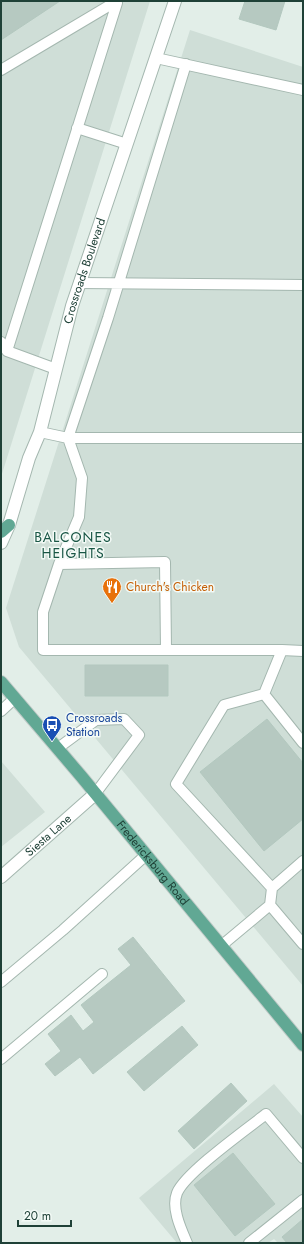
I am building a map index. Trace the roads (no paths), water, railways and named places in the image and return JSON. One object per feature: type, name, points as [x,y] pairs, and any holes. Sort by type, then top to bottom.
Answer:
[{"type":"main road","name":"Fredericksburg Road","points":[[1,682],[58,748],[303,1045]]},
{"type":"street","name":"Crossroads Boulevard","points":[[1,542],[29,458],[40,432],[79,283],[175,1]]},
{"type":"street","name":"Siesta Lane","points":[[1,877],[95,794]]},
{"type":"lane","points":[[1,70],[117,2]]},
{"type":"lane","points":[[7,351],[117,2]]},
{"type":"lane","points":[[156,58],[303,90]]},
{"type":"lane","points":[[186,64],[118,285],[68,438],[82,478],[80,509],[79,517],[59,564],[43,612],[43,650],[303,651]]},
{"type":"lane","points":[[77,128],[127,144]]},
{"type":"lane","points":[[79,283],[118,285],[303,285]]},
{"type":"lane","points":[[1,342],[7,351],[56,369]]},
{"type":"lane","points":[[40,432],[68,438],[303,438]]},
{"type":"lane","points":[[59,564],[165,562],[166,650]]},
{"type":"lane","points":[[264,694],[282,650]]},
{"type":"lane","points":[[264,694],[303,743]]},
{"type":"lane","points":[[264,694],[224,706],[176,784],[272,888]]},
{"type":"lane","points":[[1,711],[15,698]]},
{"type":"lane","points":[[58,748],[96,720],[124,719],[139,735],[95,794]]},
{"type":"lane","points":[[1,982],[63,930],[146,855]]},
{"type":"lane","points":[[221,946],[270,905],[272,888],[303,861]]},
{"type":"lane","points":[[270,905],[303,944]]},
{"type":"lane","points":[[1,1060],[102,974]]},
{"type":"lane","points":[[187,1243],[176,1210],[176,1194],[186,1178],[266,1114],[303,1158]]},
{"type":"lane","points":[[249,1243],[303,1200]]},
{"type":"place","name":"Church's Chicken","points":[[112,604]]},
{"type":"place","name":"Crossroads Station","points":[[52,742]]},
{"type":"district","name":"BALCONES HEIGHTS","points":[[73,546]]}]
